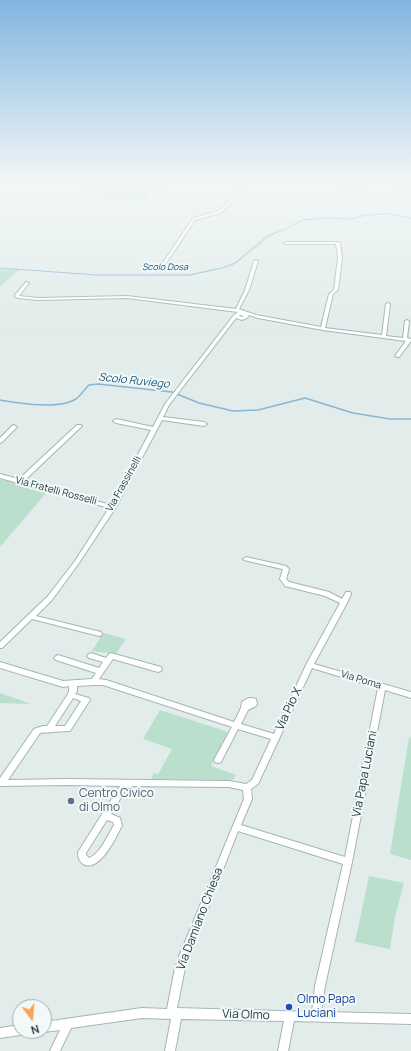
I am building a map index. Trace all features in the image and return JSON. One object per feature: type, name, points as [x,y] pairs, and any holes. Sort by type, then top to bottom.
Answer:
[{"type":"street","points":[[160,270],[185,232]]},
{"type":"street","points":[[286,243],[338,243],[340,258],[336,290],[331,294],[323,329]]},
{"type":"street","points":[[240,314],[256,261]]},
{"type":"street","name":"Via Frassinelli","points":[[27,283],[16,296],[38,299],[127,297],[256,316],[323,329],[408,340]]},
{"type":"street","points":[[384,336],[388,304]]},
{"type":"street","name":"Via Frassinelli","points":[[240,314],[256,316]]},
{"type":"street","name":"Via Frassinelli","points":[[0,646],[3,641],[50,598],[77,562],[113,507],[160,418],[176,392],[240,314]]},
{"type":"street","points":[[397,356],[408,340],[407,321]]},
{"type":"street","points":[[160,418],[204,424]]},
{"type":"street","points":[[116,421],[155,429]]},
{"type":"street","points":[[20,481],[79,426]]},
{"type":"street","points":[[0,441],[14,427]]},
{"type":"street","name":"Via Fratelli Rosselli","points":[[0,476],[113,507]]},
{"type":"street","points":[[246,558],[284,567],[286,569],[283,579],[287,584],[327,594],[344,603]]},
{"type":"street","name":"Via Pio X","points":[[247,787],[255,782],[310,665],[348,594]]},
{"type":"street","points":[[32,616],[99,634]]},
{"type":"street","points":[[94,682],[107,660],[112,655],[158,669]]},
{"type":"street","points":[[91,656],[107,660]]},
{"type":"street","points":[[58,658],[100,671]]},
{"type":"street","points":[[0,659],[11,667]]},
{"type":"street","points":[[0,665],[11,667],[63,684],[103,682],[276,738]]},
{"type":"street","name":"Via Poma","points":[[310,665],[411,695]]},
{"type":"street","points":[[48,730],[71,695],[74,684]]},
{"type":"street","name":"Via Papa Luciani","points":[[316,1017],[320,986],[348,862],[382,687]]},
{"type":"street","points":[[0,783],[37,731],[67,729],[86,700],[71,695]]},
{"type":"street","points":[[218,760],[245,708]]},
{"type":"street","points":[[0,783],[126,782],[229,784],[247,787],[249,795],[236,826],[348,862]]},
{"type":"street","points":[[106,816],[117,820],[118,825],[97,859],[86,862],[82,857],[82,852],[126,782]]},
{"type":"street","name":"Via Damiano Chiesa","points":[[174,1013],[183,961],[236,826]]},
{"type":"street","name":"Via Olmo","points":[[52,1026],[142,1013],[411,1019]]},
{"type":"street","points":[[170,1051],[174,1013]]},
{"type":"street","points":[[283,1051],[290,1016]]},
{"type":"street","points":[[56,1051],[66,1028],[66,1024]]},
{"type":"street","points":[[0,1033],[12,1031]]},
{"type":"green space","points":[[277,232],[233,266],[188,276],[163,276],[184,275],[230,266],[272,233]]},
{"type":"green space","points":[[0,269],[19,270],[0,287]]},
{"type":"green space","points":[[0,479],[47,492],[0,547]]},
{"type":"green space","points":[[103,633],[126,639],[116,654],[92,651]]},
{"type":"green space","points":[[0,693],[31,704],[0,703]]},
{"type":"green space","points":[[160,710],[228,732],[211,766],[236,775],[233,780],[152,779],[153,773],[158,774],[172,749],[143,739]]},
{"type":"green space","points":[[409,737],[411,738],[411,860],[390,854]]},
{"type":"green space","points":[[369,876],[404,883],[395,917],[390,949],[355,942]]},
{"type":"waterway","name":"Scolo Dosa","points":[[0,268],[97,275],[190,275],[222,268],[235,263],[267,236],[278,232]]},
{"type":"waterway","name":"Scolo Ruviego","points":[[0,400],[39,405],[60,404],[76,399],[89,385],[98,384],[172,392],[199,403],[233,411],[258,410],[305,398],[353,413],[390,419],[411,419]]},
{"type":"place","name":"Centro Civico di Olmo","points":[[71,801]]},
{"type":"place","name":"Olmo Papa Luciani","points":[[289,1007]]}]
